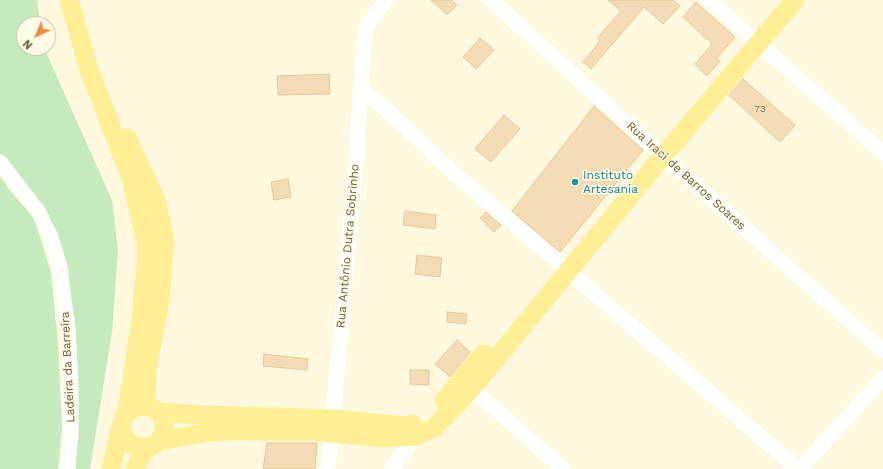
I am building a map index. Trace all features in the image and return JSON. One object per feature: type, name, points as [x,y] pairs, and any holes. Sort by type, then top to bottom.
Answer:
[{"type":"main road","points":[[68,0],[86,59],[131,178],[146,243],[146,267],[141,319],[122,434],[129,444],[132,446],[152,445],[210,432],[332,426],[406,426],[426,418],[467,384]]},
{"type":"main road","points":[[111,469],[124,419],[136,406],[202,416],[332,426],[383,438],[416,436],[434,428],[467,384],[752,40],[779,0]]},
{"type":"main road","points":[[752,40],[795,0]]},
{"type":"main road","points":[[86,59],[150,184],[163,226],[165,260],[160,301],[147,370],[152,409],[165,424],[164,432],[152,445],[135,469]]},
{"type":"street","name":"Rua Antônio Dutra Sobrinho","points":[[328,469],[365,33],[368,24],[386,0]]},
{"type":"street","name":"Rua Iraci de Barros Soares","points":[[491,0],[658,152],[883,351]]},
{"type":"street","points":[[709,0],[752,40],[883,153]]},
{"type":"street","points":[[361,88],[383,106],[447,167],[799,469],[883,378]]},
{"type":"street","name":"Ladeira da Barreira","points":[[0,162],[38,211],[51,237],[59,264],[68,328],[71,385],[71,436],[68,469]]},
{"type":"street","points":[[467,384],[563,469]]},
{"type":"street","points":[[392,469],[416,436]]},
{"type":"green space","points":[[0,0],[37,0],[39,16],[16,16],[16,56],[48,56],[112,200],[118,250],[112,332],[90,469],[76,469],[78,388],[68,267],[46,209],[0,155]]},
{"type":"green space","points":[[0,176],[11,192],[34,218],[51,273],[58,345],[62,428],[58,469],[0,469]]},
{"type":"building","points":[[431,0],[451,0],[457,5],[447,15]]},
{"type":"building","points":[[608,0],[673,0],[680,6],[663,24],[644,7],[591,69],[583,62],[600,41],[597,38],[621,11]]},
{"type":"building","points":[[696,2],[735,37],[717,58],[720,61],[707,76],[695,64],[712,44],[683,17]]},
{"type":"building","points":[[480,38],[494,50],[476,69],[463,57]]},
{"type":"building","points":[[329,74],[330,94],[278,95],[277,76]]},
{"type":"building","points":[[743,79],[795,125],[780,142],[729,95]]},
{"type":"building","name":"Instituto Artesania","points":[[594,106],[643,150],[560,252],[512,211]]},
{"type":"building","points":[[504,115],[520,129],[491,162],[475,149]]},
{"type":"building","points":[[288,179],[291,197],[274,200],[271,182]]},
{"type":"building","points":[[405,211],[436,215],[435,229],[403,225]]},
{"type":"building","points":[[486,212],[501,225],[494,232],[480,218]]},
{"type":"building","points":[[417,255],[442,258],[440,277],[415,274]]},
{"type":"building","points":[[447,312],[467,314],[466,324],[447,322]]},
{"type":"building","points":[[457,340],[470,352],[450,377],[435,364]]},
{"type":"building","points":[[264,354],[308,359],[307,370],[263,366]]},
{"type":"building","points":[[410,370],[429,370],[429,385],[410,384]]},
{"type":"building","points":[[267,443],[317,443],[315,469],[263,469]]},
{"type":"place","name":"Instituto Artesania","points":[[575,182]]}]
